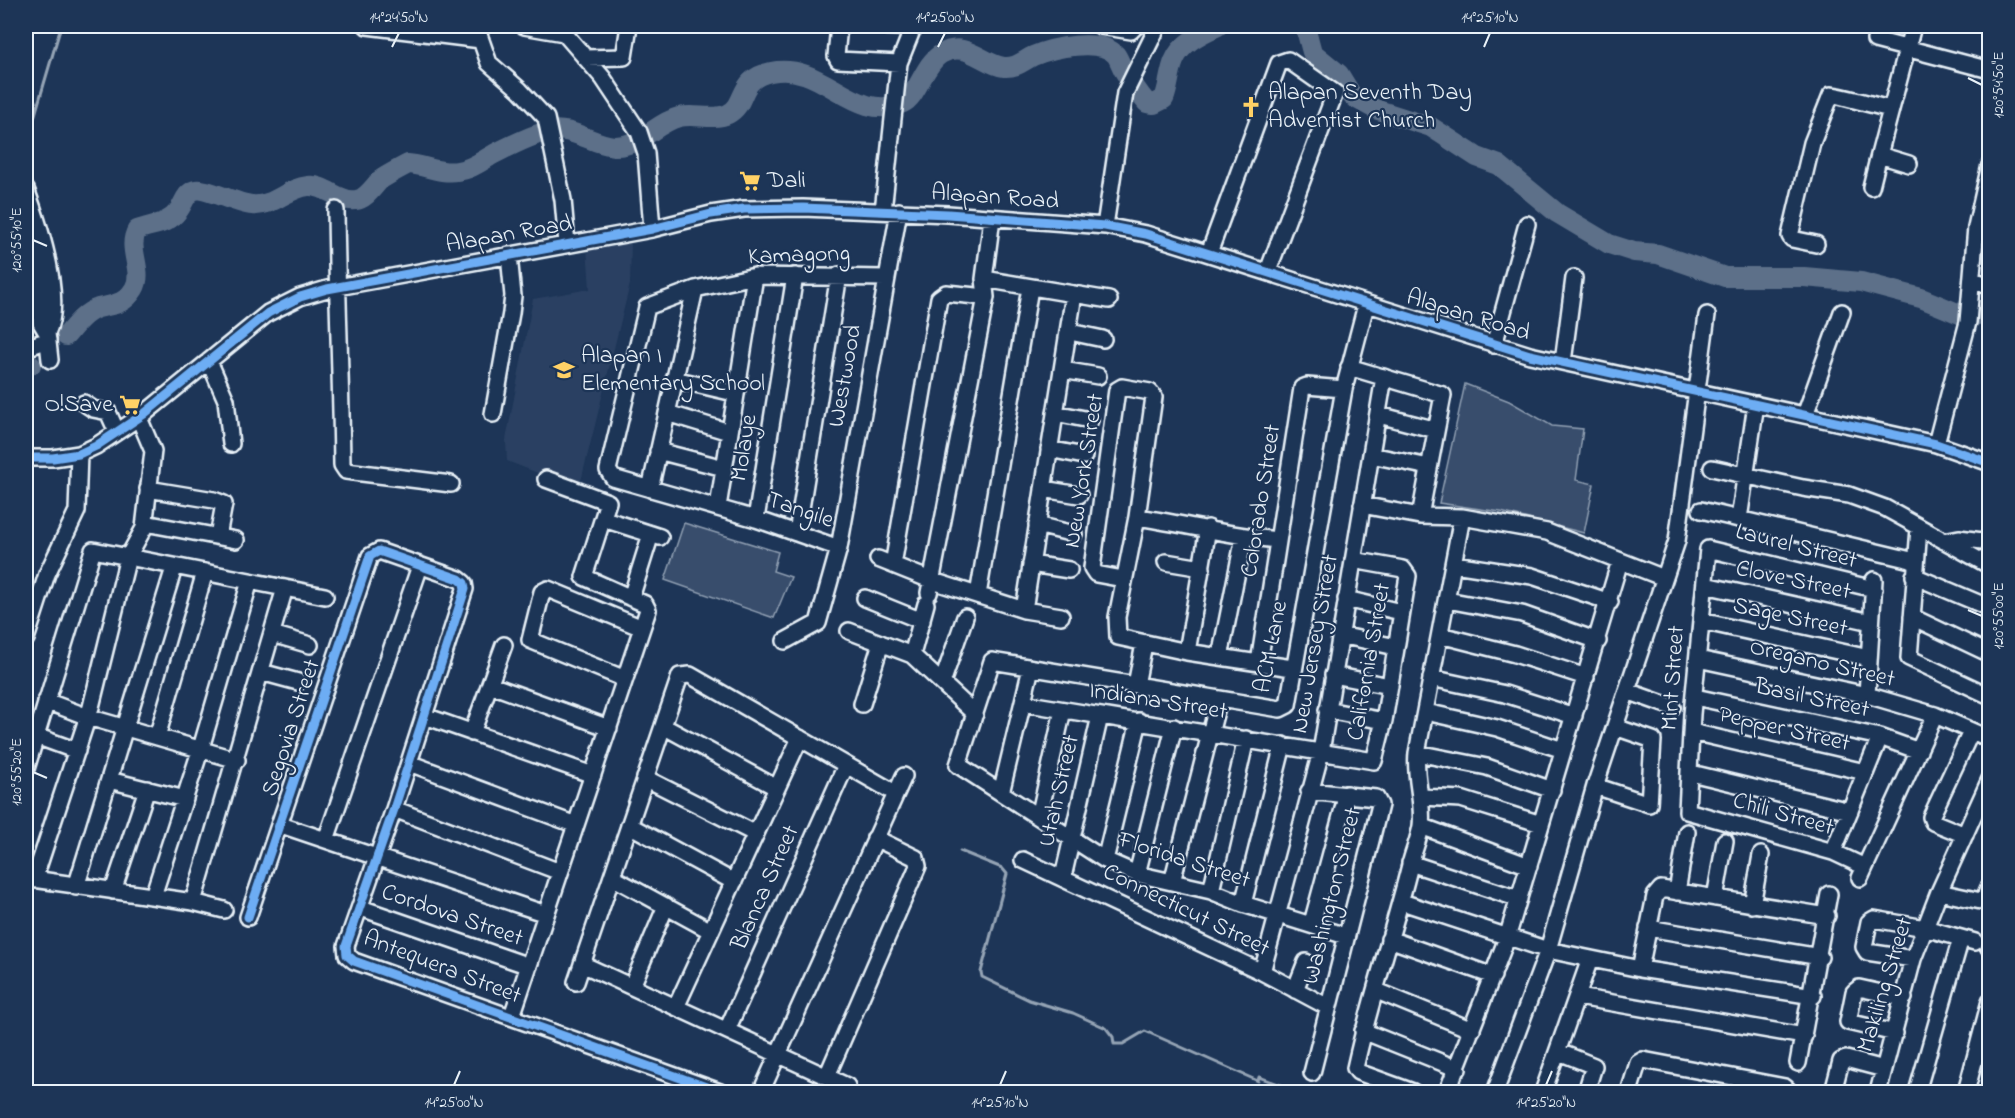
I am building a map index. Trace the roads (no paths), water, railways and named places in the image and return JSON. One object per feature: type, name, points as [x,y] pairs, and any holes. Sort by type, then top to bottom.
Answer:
[{"type":"street","points":[[367,26],[478,33],[489,63],[520,90],[546,118],[563,200],[567,244]]},
{"type":"street","points":[[524,26],[564,29],[603,78],[639,132],[646,153],[652,230]]},
{"type":"street","points":[[585,58],[624,57],[629,26]]},
{"type":"street","points":[[839,26],[836,56],[838,60],[899,63]]},
{"type":"street","points":[[884,26],[916,27]]},
{"type":"street","points":[[1100,26],[1131,31],[1136,26]]},
{"type":"street","points":[[1105,226],[1125,93],[1158,26]]},
{"type":"street","points":[[1871,187],[1913,26]]},
{"type":"street","name":"Westwood","points":[[784,640],[818,623],[839,548],[885,278],[891,211],[892,118],[899,63],[916,27]]},
{"type":"street","points":[[1875,40],[1989,70]]},
{"type":"street","points":[[1209,253],[1278,63],[1287,60],[1335,93],[1268,271]]},
{"type":"street","points":[[1816,244],[1792,239],[1790,236],[1812,143],[1831,95],[1840,94],[1856,102],[1890,109]]},
{"type":"street","points":[[1879,155],[1909,164]]},
{"type":"street","points":[[1936,444],[1969,315],[1976,227],[1989,165]]},
{"type":"street","points":[[26,189],[49,266],[52,322],[48,336],[50,360]]},
{"type":"street","name":"Alapan Road","points":[[26,458],[80,460],[140,417],[268,313],[300,297],[337,287],[652,230],[711,214],[744,209],[891,211],[1105,226],[1146,234],[1268,271],[1366,305],[1494,345],[1936,444],[1989,463]]},
{"type":"street","points":[[336,210],[337,287],[342,352],[343,468],[451,484]]},
{"type":"street","points":[[912,654],[930,593],[986,297],[984,279],[992,218]]},
{"type":"street","points":[[26,221],[41,323],[48,336]]},
{"type":"street","points":[[1494,345],[1527,224]]},
{"type":"street","points":[[493,414],[511,313],[509,255]]},
{"type":"street","points":[[797,533],[839,275]]},
{"type":"street","name":"Kamagong","points":[[609,475],[646,307],[695,289],[754,276],[839,275],[885,278]]},
{"type":"street","points":[[718,507],[754,276]]},
{"type":"street","name":"Molaye","points":[[756,519],[795,276]]},
{"type":"street","points":[[1563,362],[1574,278]]},
{"type":"street","points":[[984,279],[1109,300]]},
{"type":"street","points":[[1973,280],[1989,286]]},
{"type":"street","points":[[978,595],[1030,288]]},
{"type":"street","points":[[650,489],[695,289]]},
{"type":"street","points":[[893,565],[939,298],[946,293],[986,297]]},
{"type":"street","points":[[1024,610],[1042,489],[1070,332],[1074,294]]},
{"type":"street","name":"ACM Lane","points":[[958,765],[992,661],[1280,709],[1288,705],[1292,668],[1344,389],[1366,305]]},
{"type":"street","points":[[1805,415],[1842,312]]},
{"type":"street","points":[[1495,1092],[1548,950],[1595,786],[1677,541],[1695,390],[1707,315]]},
{"type":"street","points":[[1070,332],[1103,339]]},
{"type":"street","points":[[26,348],[48,336]]},
{"type":"street","points":[[209,361],[226,400],[231,444]]},
{"type":"street","points":[[1349,367],[1443,395],[1420,516]]},
{"type":"street","points":[[1062,370],[1098,376]]},
{"type":"street","name":"New Jersey Street","points":[[1262,972],[1266,950],[1279,915],[1309,791],[1321,752],[1384,377]]},
{"type":"street","points":[[674,379],[734,393]]},
{"type":"street","name":"Colorado Street","points":[[1259,663],[1302,388],[1307,386],[1344,389]]},
{"type":"street","name":"New York Street","points":[[1123,579],[1096,574],[1092,568],[1117,390],[1122,387],[1150,392],[1154,397],[1137,517],[1123,579],[1116,632],[1118,637],[1144,644]]},
{"type":"street","points":[[84,403],[93,410],[108,412],[117,432]]},
{"type":"street","points":[[1739,519],[1756,404]]},
{"type":"street","points":[[667,412],[729,432]]},
{"type":"street","points":[[1055,413],[1090,420]]},
{"type":"street","points":[[1379,415],[1436,430]]},
{"type":"street","points":[[140,417],[153,451],[145,523],[128,557],[88,717],[30,879],[193,902],[224,910]]},
{"type":"street","points":[[1049,449],[1084,456]]},
{"type":"street","points":[[658,451],[724,468]]},
{"type":"street","points":[[1371,455],[1429,467]]},
{"type":"street","points":[[26,639],[50,566],[77,512],[80,460]]},
{"type":"street","points":[[1712,468],[1746,473],[1803,488],[1849,495],[1884,508],[1989,566]]},
{"type":"street","name":"Tangile","points":[[609,475],[756,519],[839,548]]},
{"type":"street","points":[[512,1016],[648,606],[585,577],[608,506],[605,500],[546,479]]},
{"type":"street","points":[[148,489],[214,500],[224,504],[218,536]]},
{"type":"street","points":[[1042,489],[1079,495]]},
{"type":"street","points":[[1362,505],[1420,516],[1462,518],[1547,532],[1664,578]]},
{"type":"street","points":[[1701,510],[1915,568],[1989,608]]},
{"type":"street","points":[[1137,517],[1208,528],[1244,537],[1278,540]]},
{"type":"street","points":[[1413,1092],[1356,1070],[1363,1031],[1377,991],[1389,939],[1402,902],[1421,826],[1422,797],[1415,765],[1462,518]]},
{"type":"street","points":[[604,519],[656,535],[631,598]]},
{"type":"street","points":[[145,523],[236,540]]},
{"type":"street","points":[[1037,525],[1074,534]]},
{"type":"street","points":[[1186,652],[1208,528]]},
{"type":"street","points":[[1919,528],[1909,658],[1989,696]]},
{"type":"street","points":[[1220,657],[1244,537]]},
{"type":"street","points":[[1944,541],[1959,538],[1989,542]]},
{"type":"street","name":"Laurel Street","points":[[1708,549],[1874,585],[1871,622]]},
{"type":"street","name":"Mint Street","points":[[1687,811],[1708,549]]},
{"type":"street","points":[[26,769],[93,550],[174,568],[325,596]]},
{"type":"street","name":"Segovia Street","points":[[248,917],[374,552],[379,551],[420,566]]},
{"type":"street","points":[[878,559],[893,565],[930,593],[978,595],[1024,610],[1062,616]]},
{"type":"street","name":"California Street","points":[[1321,752],[1374,761],[1390,686],[1407,572],[1404,569],[1353,560]]},
{"type":"street","points":[[1447,1092],[1458,1069],[1507,938],[1610,602],[1620,561]]},
{"type":"street","points":[[1166,562],[1202,568]]},
{"type":"street","points":[[1031,564],[1069,570]]},
{"type":"street","points":[[1454,564],[1532,576],[1610,602]]},
{"type":"street","points":[[326,840],[420,566]]},
{"type":"street","name":"Antequera Street","points":[[420,566],[464,583],[465,589],[410,764],[346,946],[347,955],[354,961],[512,1016],[704,1089],[720,1092]]},
{"type":"street","points":[[75,887],[174,568]]},
{"type":"street","points":[[157,737],[205,572]]},
{"type":"street","points":[[153,896],[201,748],[250,581]]},
{"type":"street","name":"Clove Street","points":[[1704,585],[1871,622]]},
{"type":"street","points":[[193,902],[237,760],[285,588]]},
{"type":"street","points":[[625,679],[530,640],[542,592],[548,589],[642,628]]},
{"type":"street","points":[[865,598],[922,621]]},
{"type":"street","points":[[1346,598],[1401,612]]},
{"type":"street","points":[[1447,600],[1522,614],[1598,641]]},
{"type":"street","points":[[942,683],[965,617]]},
{"type":"street","points":[[1911,617],[1989,654]]},
{"type":"street","name":"Sage Street","points":[[1701,621],[1869,658]]},
{"type":"street","points":[[1867,695],[1871,622]]},
{"type":"street","points":[[849,631],[912,654],[975,714]]},
{"type":"street","points":[[272,634],[310,645]]},
{"type":"street","points":[[1340,635],[1395,647]]},
{"type":"street","points":[[1440,635],[1515,654],[1586,677]]},
{"type":"street","points":[[862,704],[881,643]]},
{"type":"street","points":[[1136,685],[1144,644],[1292,668]]},
{"type":"street","points":[[472,733],[504,645]]},
{"type":"street","name":"Oregano Street","points":[[1698,659],[1867,695],[1935,715],[1989,739]]},
{"type":"street","points":[[1001,793],[1031,668]]},
{"type":"street","points":[[261,672],[298,682]]},
{"type":"street","points":[[576,982],[680,676],[684,674],[895,793]]},
{"type":"street","points":[[1333,675],[1390,686]]},
{"type":"street","points":[[1431,678],[1506,694],[1574,716]]},
{"type":"street","points":[[490,685],[609,728]]},
{"type":"street","points":[[1627,691],[1672,707]]},
{"type":"street","name":"Basil Street","points":[[1695,697],[1880,737],[1919,751]]},
{"type":"street","points":[[1172,882],[1219,699]]},
{"type":"street","points":[[46,701],[88,717],[237,760]]},
{"type":"street","name":"Indiana Street","points":[[1023,703],[1321,752]]},
{"type":"street","points":[[1039,817],[1063,710]]},
{"type":"street","points":[[1327,710],[1384,721]]},
{"type":"street","points":[[1426,712],[1497,728],[1563,750]]},
{"type":"street","points":[[1919,751],[1935,715]]},
{"type":"street","points":[[425,716],[593,775]]},
{"type":"street","name":"Utah Street","points":[[1063,876],[1100,716]]},
{"type":"street","points":[[1105,860],[1138,721]]},
{"type":"street","points":[[663,726],[777,788]]},
{"type":"street","points":[[1137,874],[1174,727]]},
{"type":"street","points":[[1595,786],[1650,804],[1653,740],[1615,727]]},
{"type":"street","name":"Pepper Street","points":[[1692,732],[1865,772]]},
{"type":"street","points":[[1965,835],[1931,820],[1971,732]]},
{"type":"street","points":[[36,736],[76,750]]},
{"type":"street","points":[[1833,852],[1880,737]]},
{"type":"street","points":[[676,1007],[800,738]]},
{"type":"street","points":[[1211,891],[1246,739]]},
{"type":"street","points":[[1243,904],[1283,745]]},
{"type":"street","name":"Chili Street","points":[[1687,811],[1833,852],[1862,873],[1919,751]]},
{"type":"street","points":[[1417,753],[1487,767],[1552,790]]},
{"type":"street","points":[[410,764],[576,825]]},
{"type":"street","name":"Blanca Street","points":[[727,1030],[846,765]]},
{"type":"street","name":"Florida Street","points":[[958,765],[1105,860],[1137,874],[1211,891],[1243,904],[1312,923],[1346,936]]},
{"type":"street","points":[[1691,773],[1850,811]]},
{"type":"street","points":[[761,1092],[904,776]]},
{"type":"street","points":[[645,778],[756,834]]},
{"type":"street","name":"Makiling Street","points":[[1878,1092],[1913,959],[1939,892],[1989,779]]},
{"type":"street","points":[[109,780],[185,799]]},
{"type":"street","points":[[113,891],[147,789]]},
{"type":"street","name":"Washington Street","points":[[1309,791],[1376,798],[1380,805],[1311,1073]]},
{"type":"street","points":[[1312,923],[1347,794]]},
{"type":"street","points":[[1422,797],[1461,799],[1541,824]]},
{"type":"street","points":[[394,809],[560,872]]},
{"type":"street","points":[[281,825],[377,860],[546,914]]},
{"type":"street","points":[[629,825],[734,882]]},
{"type":"street","points":[[1421,826],[1529,866]]},
{"type":"street","points":[[1677,892],[1687,832]]},
{"type":"street","points":[[827,1076],[918,866],[916,858],[875,838]]},
{"type":"street","points":[[1715,898],[1725,842]]},
{"type":"street","points":[[1752,905],[1761,855]]},
{"type":"street","name":"Connecticut Street","points":[[1023,860],[1063,876],[1328,1006]]},
{"type":"street","points":[[1410,863],[1519,899]]},
{"type":"street","points":[[612,877],[711,931]]},
{"type":"street","points":[[1939,892],[1986,902],[1989,885]]},
{"type":"street","points":[[1640,969],[1656,892],[1661,889],[1827,916]]},
{"type":"street","points":[[1798,1063],[1820,957],[1829,894]]},
{"type":"street","points":[[1402,902],[1548,950],[1640,969],[1812,996]]},
{"type":"street","points":[[632,986],[666,906]]},
{"type":"street","name":"Cordova Street","points":[[361,908],[529,966]]},
{"type":"street","points":[[1913,959],[1865,950],[1869,922],[1874,919],[1925,928],[1979,944],[1917,1092]]},
{"type":"street","points":[[1648,928],[1820,957]]},
{"type":"street","points":[[1389,939],[1493,976]]},
{"type":"street","points":[[1543,1092],[1560,1052],[1590,958]]},
{"type":"street","points":[[1295,990],[1306,962]]},
{"type":"street","points":[[582,964],[847,1086]]},
{"type":"street","points":[[1894,1033],[1848,1022],[1856,989],[1904,998]]},
{"type":"street","points":[[1377,991],[1473,1030]]},
{"type":"street","points":[[1578,997],[1804,1036]]},
{"type":"street","points":[[1966,1092],[1982,1055],[1989,1002]]},
{"type":"street","points":[[1363,1031],[1458,1069]]},
{"type":"street","points":[[1560,1052],[1594,1066],[1586,1092]]},
{"type":"street","points":[[1833,1092],[1841,1061],[1846,1059],[1884,1069]]},
{"type":"street","points":[[1629,1092],[1640,1060],[1790,1091]]},
{"type":"waterway","points":[[34,118],[61,26]]},
{"type":"waterway","points":[[66,336],[80,319],[89,313],[118,303],[130,294],[138,275],[133,245],[137,230],[159,224],[174,216],[187,196],[195,190],[206,191],[252,205],[267,203],[300,187],[308,186],[321,188],[344,199],[356,200],[366,195],[380,180],[408,164],[451,172],[462,170],[521,141],[548,131],[565,131],[614,146],[632,143],[679,117],[722,116],[734,110],[753,80],[771,72],[790,71],[807,75],[853,100],[885,107],[908,100],[935,59],[950,50],[958,49],[996,65],[1008,67],[1063,47],[1099,46],[1116,55],[1142,97],[1147,103],[1154,104],[1164,99],[1177,55],[1199,35],[1218,26]]},
{"type":"waterway","points":[[1305,26],[1312,52],[1339,74],[1353,97],[1375,109],[1431,127],[1477,157],[1499,165],[1557,213],[1609,244],[1634,252],[1658,254],[1725,277],[1804,277],[1861,282],[1921,298],[1967,317],[1990,313]]},
{"type":"waterway","points":[[26,366],[31,365]]},
{"type":"waterway","points":[[960,851],[1002,868],[1007,874],[981,972],[982,977],[1029,1000],[1073,1013],[1106,1028],[1113,1037],[1114,1044],[1123,1044],[1145,1031],[1258,1081],[1259,1077],[1300,1092]]},
{"type":"place","name":"Alapan Seventh Day Adventist Church","points":[[1251,107]]},
{"type":"place","name":"Dali","points":[[750,181]]},
{"type":"place","name":"Alapan I Elementary School","points":[[564,370]]},
{"type":"place","name":"O!Save","points":[[130,405]]}]
